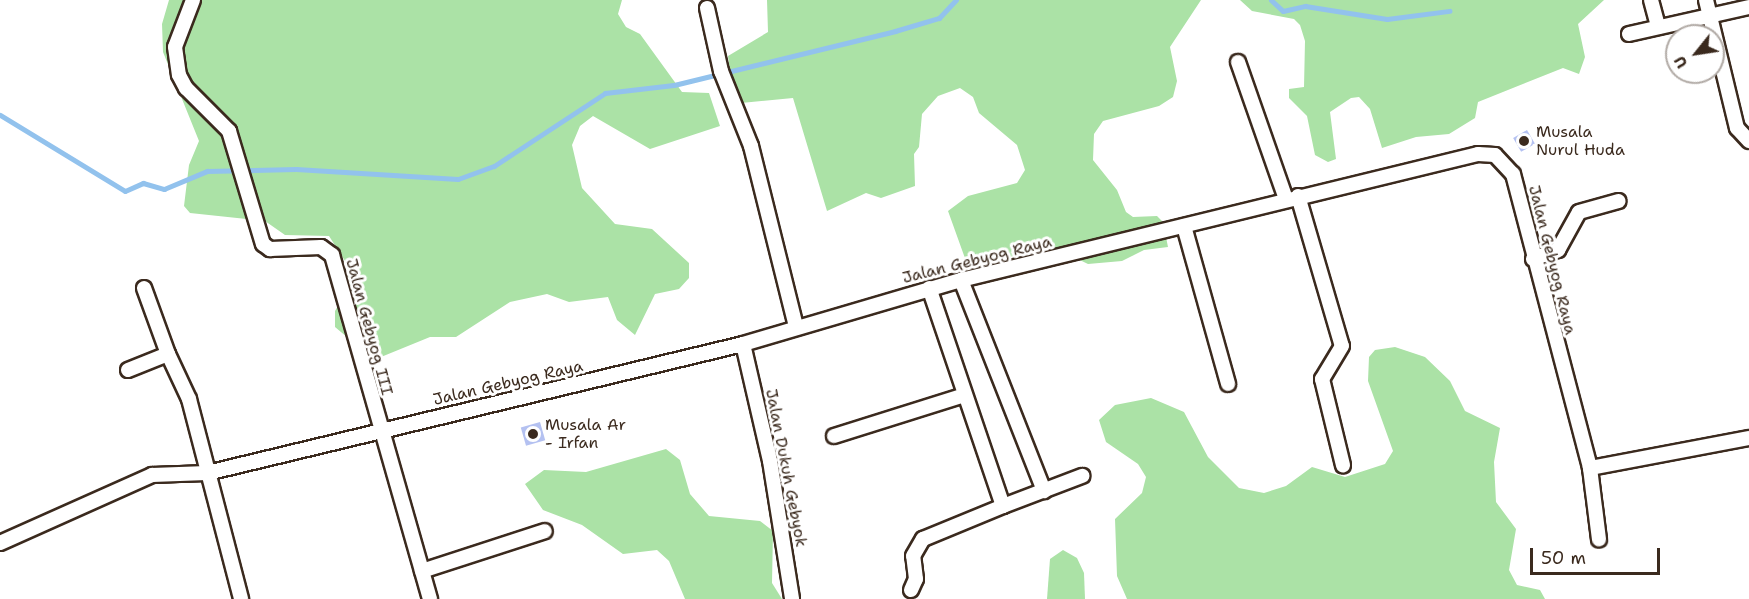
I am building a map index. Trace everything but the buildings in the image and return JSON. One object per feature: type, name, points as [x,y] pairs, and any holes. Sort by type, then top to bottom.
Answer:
[{"type":"street","name":"Jalan Gebyog III","points":[[193,0],[175,47],[177,67],[186,88],[229,131],[263,244],[270,249],[321,247],[332,255],[380,429]]},
{"type":"street","points":[[1651,0],[1658,27]]},
{"type":"street","points":[[1706,0],[1737,128],[1749,141]]},
{"type":"street","points":[[1629,34],[1709,14],[1749,7]]},
{"type":"street","points":[[707,8],[722,73],[752,146],[796,327]]},
{"type":"street","points":[[1238,62],[1292,198],[1342,346],[1322,379],[1343,465]]},
{"type":"street","name":"Jalan Gebyog Raya","points":[[0,543],[152,475],[207,473],[380,429],[743,344],[929,288],[1478,154],[1495,155],[1513,174],[1533,259],[1590,468],[1599,539]]},
{"type":"street","points":[[1533,259],[1558,250],[1579,212],[1619,201]]},
{"type":"street","points":[[1184,226],[1228,384]]},
{"type":"street","points":[[961,280],[1044,491]]},
{"type":"street","points":[[144,288],[168,354],[189,399],[241,599]]},
{"type":"street","points":[[929,288],[1001,500]]},
{"type":"street","name":"Jalan Dukuh Gebyok","points":[[743,344],[770,461],[792,599]]},
{"type":"street","points":[[128,370],[168,354]]},
{"type":"street","points":[[834,436],[965,395]]},
{"type":"street","points":[[380,429],[430,599]]},
{"type":"street","points":[[1590,468],[1749,438]]},
{"type":"street","points":[[911,590],[916,579],[913,556],[923,539],[1001,500],[1044,491],[1082,476]]},
{"type":"street","points":[[422,571],[545,531]]},
{"type":"green space","points":[[169,0],[622,0],[618,14],[626,27],[640,34],[682,92],[709,93],[720,126],[650,149],[593,116],[580,126],[572,145],[582,188],[615,224],[652,229],[689,263],[689,278],[679,289],[655,294],[635,335],[617,320],[608,297],[569,302],[547,294],[510,302],[456,337],[430,337],[381,357],[366,353],[335,327],[335,311],[349,287],[347,264],[329,236],[285,235],[265,221],[190,213],[184,206],[189,165],[199,141],[163,52],[162,24]]},
{"type":"green space","points":[[767,0],[1201,0],[1170,47],[1177,81],[1173,97],[1159,106],[1103,121],[1094,134],[1093,160],[1117,190],[1126,212],[1133,217],[1157,216],[1163,222],[1168,247],[1144,250],[1122,261],[1088,264],[1053,247],[983,263],[966,261],[948,211],[968,196],[1017,183],[1025,170],[1017,145],[979,113],[973,97],[960,88],[938,96],[922,114],[919,147],[914,154],[915,186],[881,198],[866,193],[827,211],[793,98],[741,103],[732,88],[728,56],[768,32]]},
{"type":"green space","points":[[1240,0],[1604,0],[1578,24],[1585,57],[1579,74],[1563,68],[1478,102],[1475,118],[1449,134],[1416,137],[1382,148],[1370,109],[1359,97],[1351,98],[1330,112],[1336,159],[1328,162],[1315,155],[1307,116],[1289,98],[1289,89],[1304,87],[1305,41],[1300,25],[1294,19],[1252,11]]},
{"type":"green space","points":[[1395,347],[1425,357],[1450,381],[1465,411],[1500,428],[1494,462],[1496,502],[1516,529],[1509,570],[1517,585],[1540,590],[1545,599],[1127,599],[1117,576],[1115,519],[1142,493],[1146,477],[1138,464],[1106,442],[1099,420],[1115,405],[1151,398],[1184,412],[1208,457],[1239,488],[1264,493],[1286,486],[1312,467],[1345,477],[1385,464],[1393,451],[1368,381],[1369,357],[1375,350]]},
{"type":"green space","points":[[666,449],[680,460],[690,494],[709,516],[760,521],[773,531],[772,583],[782,599],[685,599],[669,561],[657,550],[623,554],[582,525],[543,510],[525,484],[544,470],[586,472]]},
{"type":"green space","points":[[1063,550],[1077,558],[1084,573],[1085,599],[1047,599],[1050,559]]},
{"type":"waterway","points":[[0,115],[125,191],[143,183],[164,189],[207,171],[296,169],[458,179],[494,166],[605,93],[674,85],[895,31],[939,18],[956,0]]},
{"type":"waterway","points":[[1271,0],[1283,11],[1305,6],[1387,19],[1449,11]]},
{"type":"place","name":"Musala Nurul Huda","points":[[1524,141]]},
{"type":"place","name":"Musala Ar - Irfan","points":[[533,434]]}]
